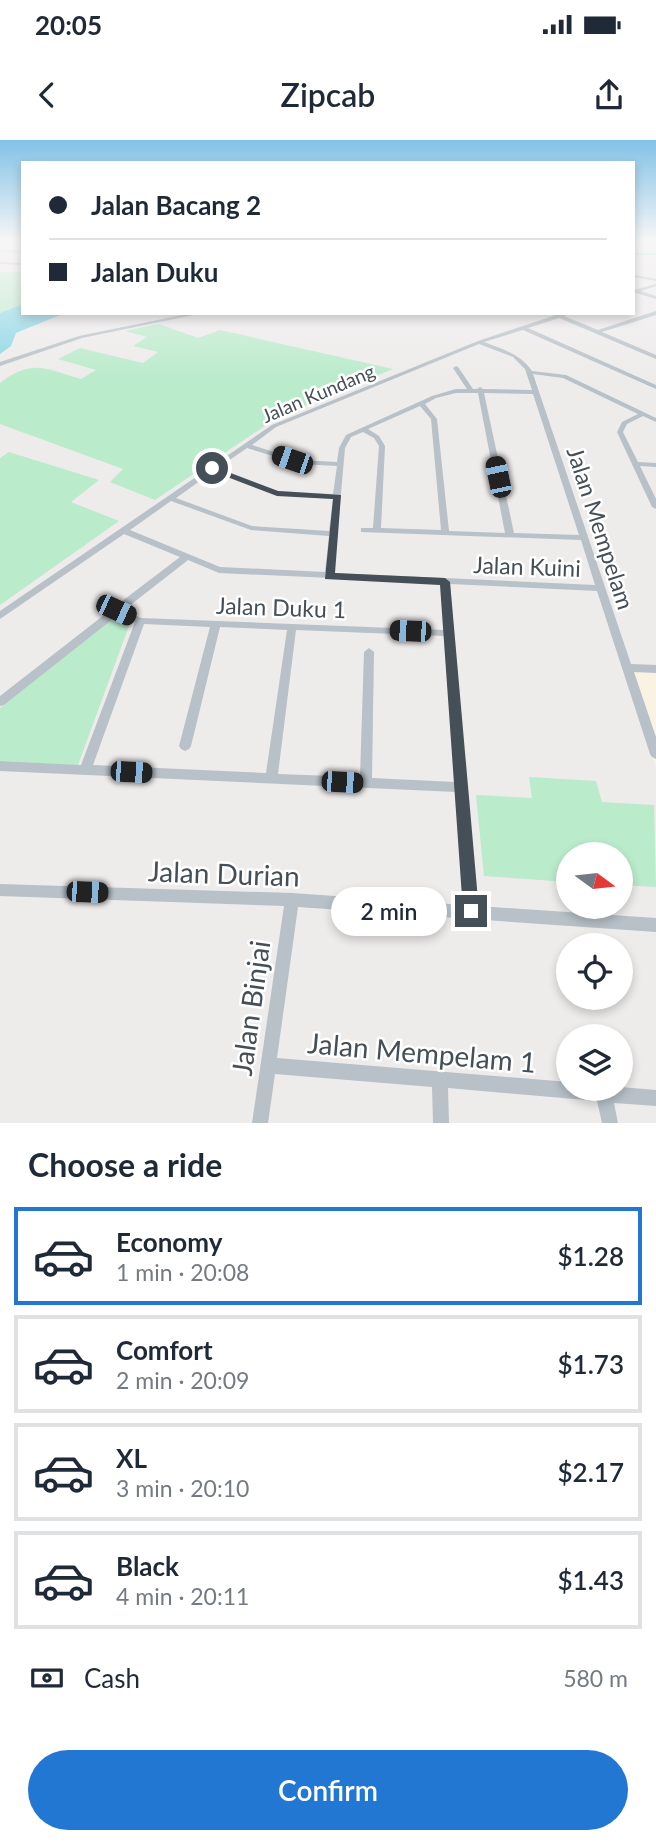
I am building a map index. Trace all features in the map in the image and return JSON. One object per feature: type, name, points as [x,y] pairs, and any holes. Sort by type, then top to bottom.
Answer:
[{"type":"street","points":[[635,292],[656,298]]},
{"type":"street","points":[[598,332],[656,313]]},
{"type":"street","points":[[0,364],[81,337],[191,315]]},
{"type":"street","name":"Jalan Kundang","points":[[0,617],[283,421],[480,342],[562,315]]},
{"type":"street","points":[[559,316],[656,356]]},
{"type":"street","points":[[646,316],[656,320]]},
{"type":"street","points":[[524,327],[656,387]]},
{"type":"street","points":[[480,342],[525,362],[529,372],[564,376],[656,420]]},
{"type":"street","points":[[456,368],[470,389]]},
{"type":"street","name":"Jalan Mempelam","points":[[529,372],[656,754]]},
{"type":"street","points":[[329,576],[342,448],[348,436],[421,403],[470,389],[535,392]]},
{"type":"street","points":[[480,389],[510,535]]},
{"type":"street","points":[[421,403],[434,419],[445,533]]},
{"type":"street","points":[[643,414],[624,423],[620,432],[656,505]]},
{"type":"street","points":[[363,429],[377,437],[382,446],[377,530]]},
{"type":"street","points":[[246,445],[299,462],[341,464]]},
{"type":"street","points":[[635,464],[656,465]]},
{"type":"street","points":[[212,468],[277,493],[338,497]]},
{"type":"street","points":[[170,498],[251,528],[334,534]]},
{"type":"street","name":"Jalan Kuini","points":[[123,530],[219,570],[601,588]]},
{"type":"street","points":[[365,530],[584,538]]},
{"type":"street","points":[[0,702],[186,557]]},
{"type":"street","points":[[445,582],[471,911]]},
{"type":"street","name":"Jalan Duku 1","points":[[116,610],[140,621],[447,633]]},
{"type":"street","points":[[85,770],[140,621]]},
{"type":"street","points":[[185,746],[216,624]]},
{"type":"street","points":[[271,779],[292,627]]},
{"type":"street","points":[[366,783],[369,652]]},
{"type":"street","points":[[628,668],[656,669]]},
{"type":"street","points":[[0,766],[460,788]]},
{"type":"street","name":"Jalan Durian","points":[[0,890],[292,900],[656,925]]},
{"type":"street","name":"Jalan Binjai","points":[[260,1123],[292,900]]},
{"type":"street","name":"Jalan Mempelam 1","points":[[268,1065],[556,1089]]},
{"type":"street","points":[[440,1080],[441,1123]]},
{"type":"street","name":"Jalan Mempelam 1","points":[[633,1096],[656,1098]]},
{"type":"street","points":[[606,1101],[610,1123]]},
{"type":"shaded area","points":[[623,665],[656,667],[656,767]]},
{"type":"green space","points":[[0,287],[21,287],[21,305],[0,313]]},
{"type":"green space","points":[[159,324],[198,338],[220,330],[393,369],[278,417],[155,500],[110,482],[123,469],[0,424],[0,383],[12,375],[22,370],[40,368],[81,379],[96,370],[58,359],[80,348],[143,363],[158,352],[133,346],[147,337],[125,331]]},
{"type":"green space","points":[[9,452],[99,480],[71,502],[119,521],[0,605],[0,458]]},
{"type":"green space","points":[[113,619],[129,626],[78,765],[0,761],[0,708]]},
{"type":"green space","points":[[529,777],[596,781],[602,802],[654,805],[656,887],[634,886],[634,842],[556,842],[556,881],[484,876],[476,795],[532,798]]},
{"type":"water","points":[[21,305],[21,315],[60,315],[16,333],[11,346],[0,354],[0,313]]},
{"type":"route","points":[[212,468],[277,493],[338,497],[329,576],[445,582],[471,911]]}]
